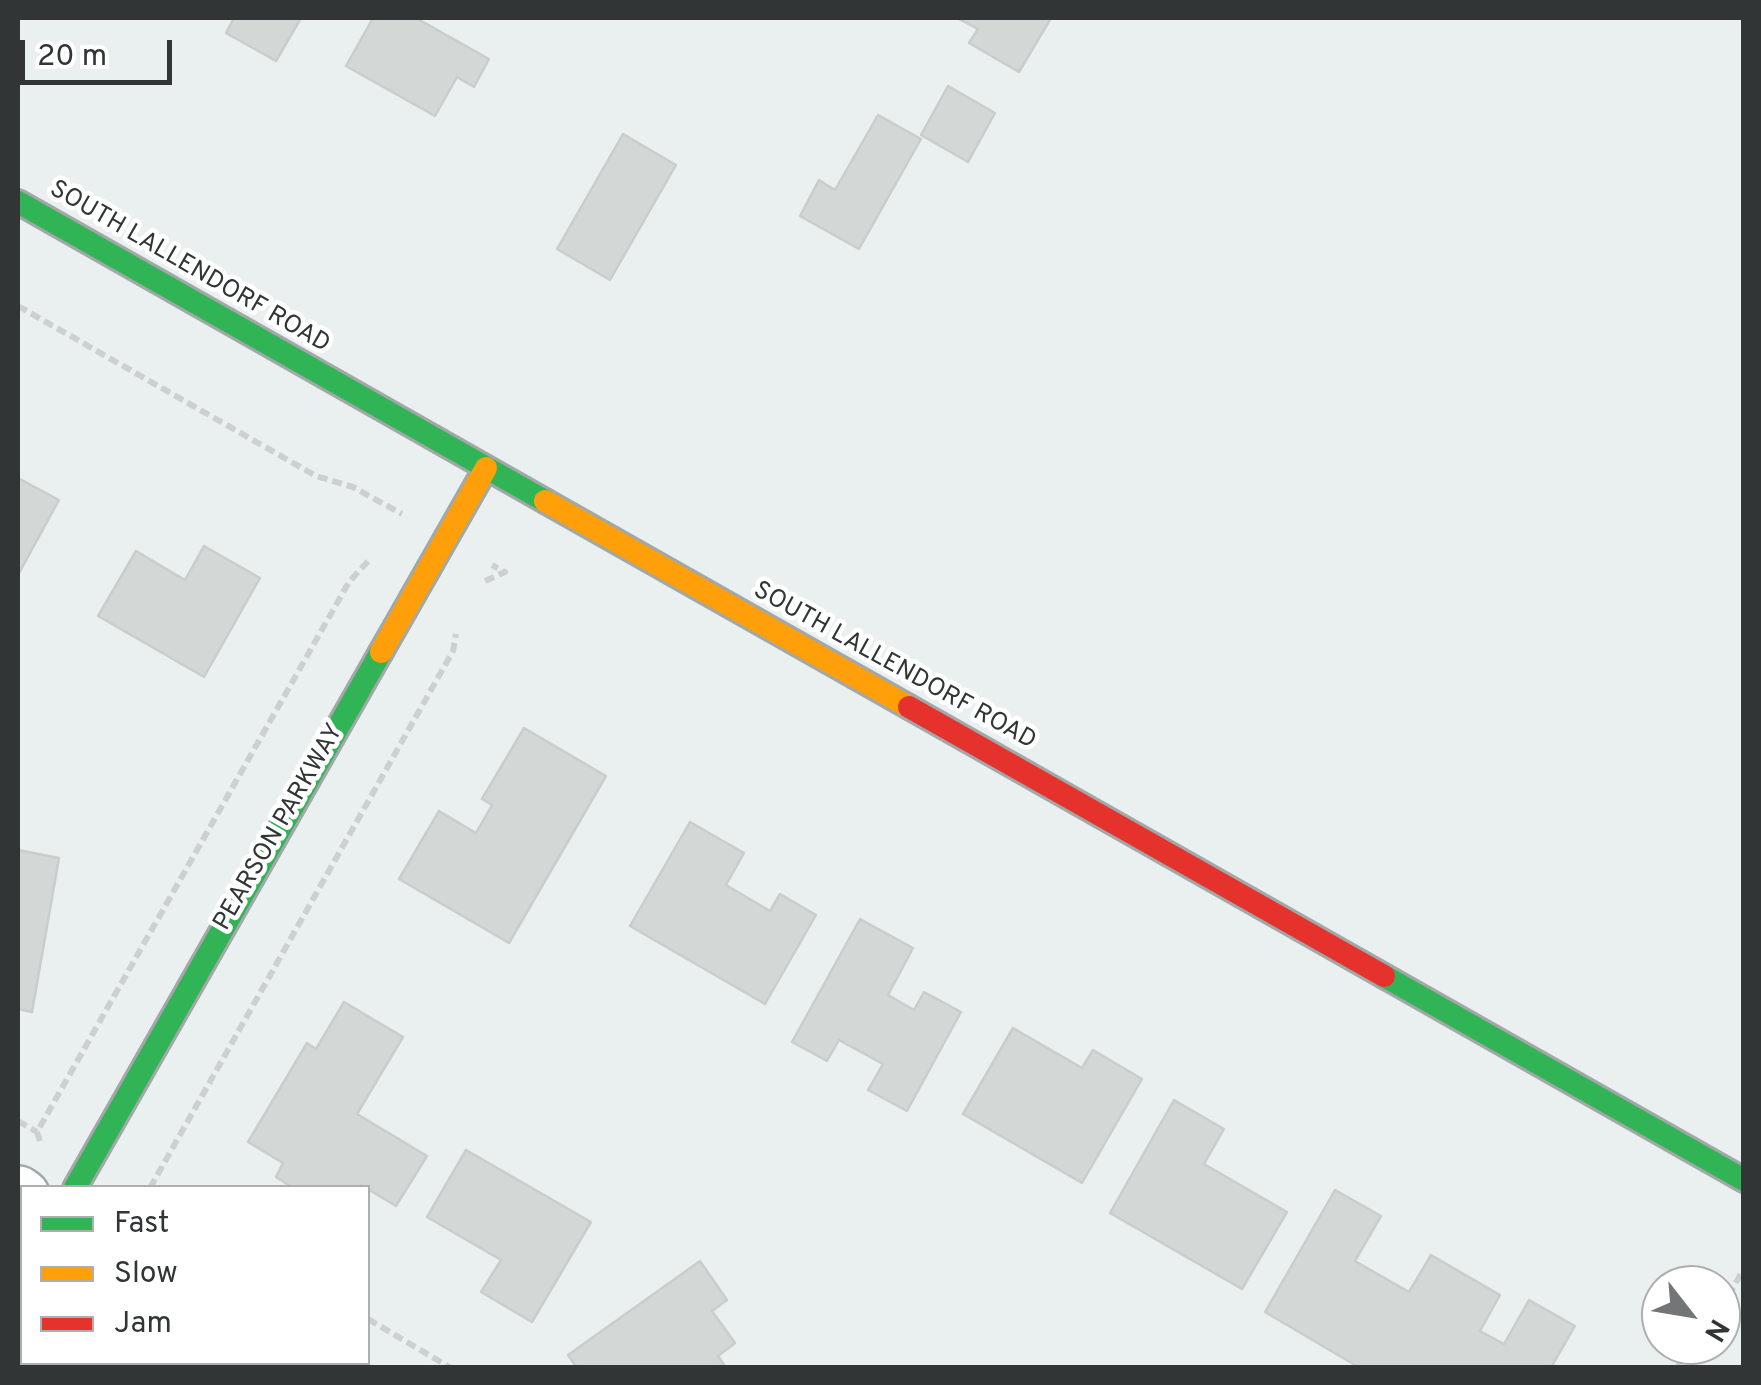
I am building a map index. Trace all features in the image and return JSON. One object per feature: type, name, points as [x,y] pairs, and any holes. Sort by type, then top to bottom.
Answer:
[{"type":"street","name":"SOUTH LALLENDORF ROAD","points":[[18,202],[1744,1180]]},
{"type":"street","name":"PEARSON PARKWAY","points":[[78,1185],[486,468]]},
{"type":"path","points":[[18,306],[316,476],[353,487],[398,512]]},
{"type":"path","points":[[18,1121],[36,1132]]},
{"type":"path","points":[[370,1320],[451,1368]]},
{"type":"building","points":[[234,18],[301,18],[276,61],[226,33]]},
{"type":"building","points":[[373,18],[416,18],[489,59],[474,87],[457,77],[435,116],[346,66]]},
{"type":"building","points":[[957,18],[1051,18],[1019,72],[969,43],[978,29]]},
{"type":"building","points":[[948,86],[995,113],[968,162],[921,135]]},
{"type":"building","points":[[878,115],[921,139],[859,249],[800,216],[819,180],[835,190]]},
{"type":"building","points":[[623,134],[676,165],[610,280],[557,249]]},
{"type":"building","points":[[18,478],[59,500],[18,575]]},
{"type":"building","points":[[204,546],[260,578],[204,677],[98,616],[136,551],[185,580]]},
{"type":"building","points":[[524,728],[606,776],[509,943],[399,879],[439,811],[476,833],[492,805],[482,799]]},
{"type":"building","points":[[690,822],[744,853],[726,885],[770,911],[780,894],[816,915],[765,1004],[630,926]]},
{"type":"building","points":[[18,850],[59,858],[32,1012],[18,1009]]},
{"type":"building","points":[[860,919],[913,948],[888,995],[914,1010],[924,992],[961,1012],[907,1111],[868,1090],[883,1064],[839,1040],[827,1061],[792,1042]]},
{"type":"building","points":[[344,1002],[403,1037],[357,1114],[427,1156],[396,1206],[370,1190],[370,1185],[288,1185],[276,1177],[283,1163],[248,1142],[307,1043],[316,1049]]},
{"type":"building","points":[[1013,1028],[1082,1068],[1093,1050],[1142,1079],[1082,1183],[963,1114]]},
{"type":"building","points":[[1174,1100],[1224,1129],[1204,1164],[1287,1212],[1242,1289],[1110,1213]]},
{"type":"building","points":[[466,1150],[591,1222],[532,1322],[481,1292],[501,1260],[427,1217]]},
{"type":"building","points":[[1335,1190],[1381,1216],[1355,1261],[1409,1292],[1431,1255],[1500,1295],[1480,1331],[1504,1344],[1529,1300],[1575,1326],[1552,1366],[1555,1368],[1360,1368],[1265,1312]]},
{"type":"building","points":[[700,1261],[727,1300],[712,1311],[735,1343],[718,1356],[726,1368],[577,1368],[568,1355]]},
{"type":"traffic: fast","points":[[18,202],[545,501]]},
{"type":"traffic: fast","points":[[77,1185],[381,652]]},
{"type":"traffic: fast","points":[[1384,976],[1744,1180]]},
{"type":"traffic: slow","points":[[381,652],[486,468]]},
{"type":"traffic: slow","points":[[545,501],[909,707]]},
{"type":"traffic: jam","points":[[909,707],[1384,976]]}]
